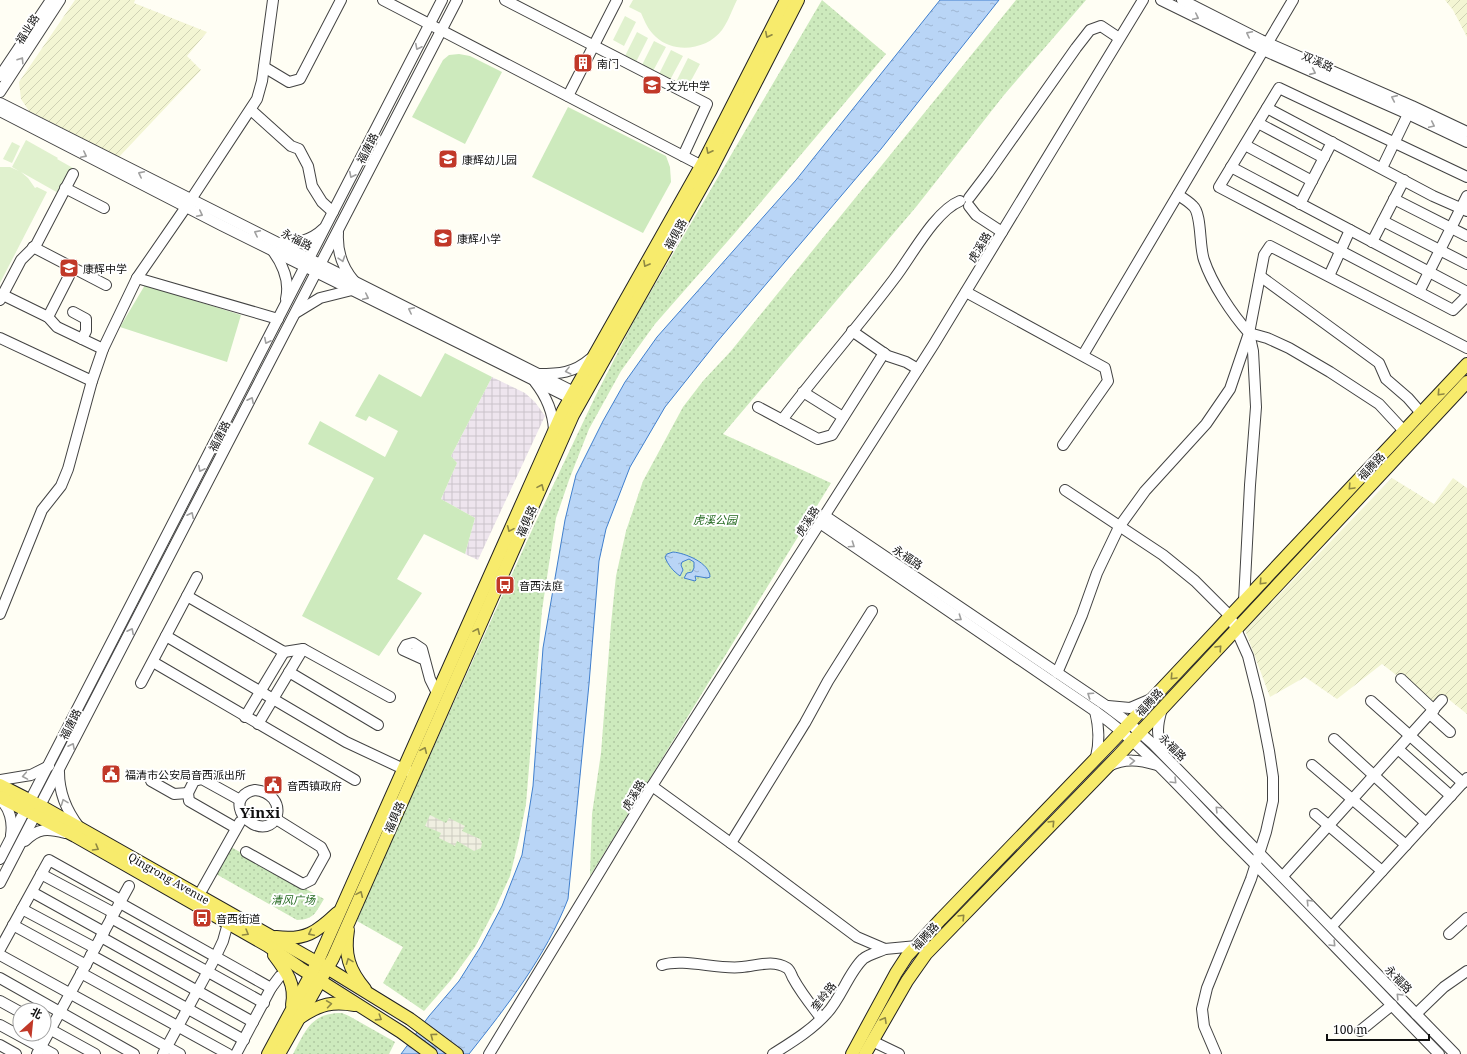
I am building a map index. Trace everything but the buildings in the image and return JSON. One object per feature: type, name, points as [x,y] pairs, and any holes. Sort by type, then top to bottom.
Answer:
[{"type":"main road","name":"福俱路","points":[[279,1054],[295,1016],[322,965],[409,771],[573,415],[577,398],[595,355],[706,168],[786,0]]},
{"type":"main road","name":"福俱路","points":[[409,771],[437,693],[554,430],[577,398],[798,0]]},
{"type":"main road","name":"福腾路","points":[[852,1054],[896,973],[907,956],[1467,364]]},
{"type":"main road","name":"福腾路","points":[[865,1054],[907,981],[926,954],[1163,708],[1467,382]]},
{"type":"main road","name":"Qingrong Avenue","points":[[0,785],[33,808],[199,895],[270,941],[316,978],[401,1032],[431,1054]]},
{"type":"main road","name":"Qingrong Avenue","points":[[0,797],[33,808]]},
{"type":"main road","name":"Qingrong Avenue","points":[[78,832],[228,923],[322,965],[410,1019],[457,1054]]},
{"type":"main road","points":[[346,912],[318,930],[302,938],[270,941],[287,973],[293,988],[295,1016],[322,1005],[335,1003],[362,1007]]},
{"type":"main road","points":[[346,912],[347,956],[353,970],[370,994]]},
{"type":"main road","name":"福俱路","points":[[268,1054],[295,1016]]},
{"type":"street","name":"福业路","points":[[0,76],[51,0]]},
{"type":"street","name":"福业路","points":[[0,92],[60,0]]},
{"type":"street","points":[[0,614],[42,510],[61,486],[68,469],[92,381],[103,348],[137,278],[251,110],[259,94],[273,0]]},
{"type":"street","points":[[264,67],[289,82],[300,80],[341,0]]},
{"type":"street","points":[[383,0],[706,168]]},
{"type":"street","name":"福唐路","points":[[0,883],[20,845],[49,766],[442,0]]},
{"type":"street","name":"福唐路","points":[[0,859],[11,839],[59,772],[457,0]]},
{"type":"street","points":[[505,0],[707,104],[683,156]]},
{"type":"street","points":[[568,96],[617,0]]},
{"type":"street","name":"虎溪路","points":[[489,1054],[652,786],[918,370],[1143,0]]},
{"type":"street","name":"双溪路","points":[[1160,0],[1410,110],[1467,132]]},
{"type":"street","name":"双溪路","points":[[1182,0],[1265,46]]},
{"type":"street","points":[[1083,355],[1293,0]]},
{"type":"street","points":[[782,420],[894,279],[937,220],[953,204],[966,201],[988,173],[1090,30],[1101,26],[1120,38]]},
{"type":"street","points":[[1467,177],[1279,88],[1219,187],[1453,310],[1467,296]]},
{"type":"street","name":"永福路","points":[[0,103],[188,203]]},
{"type":"street","points":[[1267,108],[1404,180],[1467,211]]},
{"type":"street","points":[[251,110],[291,146],[299,149],[308,166],[312,186],[322,202],[333,212]]},
{"type":"street","points":[[1382,168],[1410,110]]},
{"type":"street","name":"双溪路","points":[[1410,110],[1467,142]]},
{"type":"street","name":"永福路","points":[[0,111],[188,203],[577,398]]},
{"type":"street","points":[[1258,124],[1324,158]]},
{"type":"street","points":[[1300,204],[1332,142]]},
{"type":"street","points":[[1245,145],[1312,181]]},
{"type":"street","points":[[1231,167],[1467,292]]},
{"type":"street","points":[[73,174],[36,245],[21,260],[1,298],[48,318],[57,327],[103,348]]},
{"type":"street","points":[[1372,242],[1404,180]]},
{"type":"street","points":[[65,188],[104,208]]},
{"type":"street","points":[[1178,195],[1194,206],[1199,219],[1199,238],[1203,259],[1214,282],[1235,318],[1249,333],[1254,351],[1256,407],[1244,601]]},
{"type":"street","points":[[1419,292],[1467,196]]},
{"type":"street","points":[[1394,199],[1467,236]]},
{"type":"street","points":[[966,201],[976,215],[1002,232]]},
{"type":"street","points":[[1383,221],[1467,264]]},
{"type":"street","points":[[284,307],[287,293],[287,283],[275,247],[311,238],[327,224]]},
{"type":"street","points":[[1329,276],[1350,230]]},
{"type":"street","points":[[296,314],[320,298],[354,286],[342,262],[339,252],[338,231]]},
{"type":"street","points":[[1057,673],[1082,615],[1097,573],[1119,527],[1145,491],[1206,424],[1227,394],[1233,382],[1249,333],[1264,255],[1270,246],[1467,348]]},
{"type":"street","points":[[33,248],[106,285]]},
{"type":"street","points":[[48,318],[73,268]]},
{"type":"street","points":[[1260,276],[1379,363],[1386,379],[1408,398],[1421,413]]},
{"type":"street","points":[[137,278],[278,319]]},
{"type":"street","points":[[966,292],[1105,368],[1108,381],[1063,445]]},
{"type":"street","points":[[73,312],[86,319],[86,331],[82,339]]},
{"type":"street","points":[[852,331],[884,353],[906,362],[918,370]]},
{"type":"street","points":[[1249,333],[1267,338],[1289,348],[1330,372],[1379,404],[1404,431]]},
{"type":"street","points":[[0,338],[92,381]]},
{"type":"street","points":[[758,407],[818,439],[832,435],[884,353]]},
{"type":"street","points":[[554,430],[551,409],[535,377],[556,374],[581,367],[595,355]]},
{"type":"street","points":[[803,392],[843,417]]},
{"type":"street","points":[[1065,490],[1163,555],[1194,581],[1230,616],[1237,628],[1248,656],[1259,700],[1273,777],[1273,801],[1270,817],[1256,864],[1207,988],[1202,1009],[1204,1026],[1216,1054]]},
{"type":"street","name":"永福路","points":[[822,519],[1105,705],[1125,727],[1164,755],[1455,1054]]},
{"type":"street","name":"永福路","points":[[822,519],[1095,711],[1125,727]]},
{"type":"street","points":[[141,683],[197,577]]},
{"type":"street","points":[[187,596],[284,652],[303,649],[390,697]]},
{"type":"street","points":[[731,843],[805,723],[828,681],[872,611]]},
{"type":"street","points":[[166,636],[261,690],[346,742],[409,771]]},
{"type":"street","points":[[258,724],[303,649]]},
{"type":"street","points":[[245,717],[284,652]]},
{"type":"street","points":[[425,660],[430,678],[437,693]]},
{"type":"street","points":[[152,662],[355,780]]},
{"type":"street","points":[[289,672],[378,725]]},
{"type":"street","points":[[1401,680],[1450,732]]},
{"type":"street","points":[[1105,705],[1130,708],[1152,698]]},
{"type":"street","points":[[1283,876],[1442,700]]},
{"type":"street","points":[[1332,926],[1465,781],[1410,736],[1371,701]]},
{"type":"street","points":[[1163,708],[1157,733],[1164,755]]},
{"type":"street","points":[[1095,711],[1099,738],[1096,757]]},
{"type":"street","name":"永福路","points":[[1136,736],[1158,765],[1256,864],[1439,1054]]},
{"type":"street","points":[[1334,739],[1426,823]]},
{"type":"street","points":[[1398,749],[1451,796]]},
{"type":"street","points":[[1107,767],[1117,762],[1132,760],[1158,765]]},
{"type":"street","points":[[1312,765],[1406,845]]},
{"type":"street","points":[[0,780],[31,775],[49,766]]},
{"type":"street","points":[[20,845],[33,833],[43,830],[78,832],[64,802],[61,792],[59,772]]},
{"type":"street","points":[[236,828],[189,800],[188,793],[194,781],[202,779],[240,800]]},
{"type":"street","points":[[151,781],[174,794],[188,793]]},
{"type":"street","points":[[652,786],[857,937],[885,949],[917,946]]},
{"type":"street","points":[[250,791],[260,791],[269,795],[277,804],[278,810],[276,819],[270,824],[262,826],[248,822],[240,809],[240,800],[250,791]]},
{"type":"street","points":[[0,800],[4,802],[10,818],[12,826],[11,839]]},
{"type":"street","points":[[1314,814],[1382,871]]},
{"type":"street","points":[[199,895],[243,816]]},
{"type":"street","points":[[246,852],[303,884],[311,880],[325,855],[321,847],[276,819]]},
{"type":"street","points":[[0,949],[49,860],[118,898],[120,903],[215,958],[271,988]]},
{"type":"street","points":[[41,874],[208,972],[264,1003]]},
{"type":"street","points":[[52,1022],[60,1012],[129,886]]},
{"type":"street","points":[[32,892],[198,992],[253,1022]]},
{"type":"street","points":[[22,909],[244,1040]]},
{"type":"street","points":[[1449,934],[1467,918]]},
{"type":"street","points":[[165,1050],[198,992],[215,958],[223,941],[228,923]]},
{"type":"street","points":[[13,925],[83,969],[228,1054]]},
{"type":"street","name":"奎岭路","points":[[773,1054],[807,1031],[828,1013],[843,991],[857,966],[864,958],[885,949]]},
{"type":"street","points":[[0,955],[165,1050],[180,1054]]},
{"type":"street","points":[[662,965],[692,964],[741,968],[766,963],[782,966],[789,969],[799,989],[821,1018]]},
{"type":"street","points":[[1416,1014],[1444,987],[1467,971]]},
{"type":"street","points":[[236,1054],[271,988],[280,976],[287,973]]},
{"type":"street","points":[[0,978],[134,1054]]},
{"type":"street","points":[[0,1001],[12,1008]]},
{"type":"street","points":[[1360,1032],[1392,1005]]},
{"type":"street","points":[[0,1024],[39,1050],[53,1054]]},
{"type":"street","points":[[52,1031],[95,1054]]},
{"type":"street","points":[[872,1041],[899,1054]]},
{"type":"street","points":[[0,1045],[16,1054]]},
{"type":"shaded area","points":[[492,377],[525,393],[535,402],[545,416],[478,560],[465,554],[475,518],[441,499],[457,463],[451,456]]},
{"type":"shaded area","points":[[430,815],[446,823],[449,818],[465,826],[462,831],[480,839],[482,843],[481,848],[474,851],[457,841],[455,846],[439,838],[441,833],[425,826]]},
{"type":"green space","points":[[75,0],[135,0],[134,3],[207,32],[187,56],[201,70],[119,157],[29,111],[21,99],[19,82]]},
{"type":"green space","points":[[633,0],[737,0],[728,20],[716,37],[699,45],[681,48],[663,42],[651,32],[641,13],[629,7]]},
{"type":"green space","points":[[822,0],[886,54],[734,234],[655,324],[621,371],[589,429],[556,518],[542,610],[526,804],[510,876],[475,947],[451,980],[424,1011],[383,983],[403,947],[357,921],[374,879],[532,530],[596,395],[636,317]]},
{"type":"green space","name":"虎溪公园","points":[[1016,0],[1086,0],[1004,95],[916,207],[723,434],[831,483],[590,876],[592,814],[601,753],[616,576],[626,531],[643,481],[683,407],[703,381],[731,351]]},
{"type":"green space","points":[[1445,0],[1467,0],[1467,37],[1453,10]]},
{"type":"green space","points":[[625,16],[636,22],[624,46],[613,40]]},
{"type":"green space","points":[[637,32],[648,38],[636,62],[625,56]]},
{"type":"green space","points":[[654,41],[666,47],[653,71],[642,65]]},
{"type":"green space","points":[[671,50],[683,56],[670,80],[659,74]]},
{"type":"green space","points":[[459,54],[470,56],[502,72],[465,144],[412,117],[443,60],[449,55]]},
{"type":"green space","points":[[688,58],[700,64],[687,88],[676,82]]},
{"type":"green space","points":[[568,107],[666,156],[670,167],[671,182],[643,233],[532,177]]},
{"type":"green space","points":[[26,140],[73,168],[60,194],[21,172],[28,178],[35,188],[37,187],[47,192],[0,283],[0,167],[10,167],[19,171],[12,167]]},
{"type":"green space","points":[[12,142],[20,146],[12,163],[3,159]]},
{"type":"green space","points":[[145,285],[241,315],[227,362],[120,327]]},
{"type":"green space","points":[[445,353],[492,377],[451,456],[457,463],[441,499],[475,518],[465,554],[424,534],[397,579],[422,593],[379,656],[302,616],[374,478],[308,444],[320,421],[385,457],[398,431],[369,416],[366,421],[355,416],[379,374],[421,397]]},
{"type":"green space","points":[[1392,478],[1434,504],[1453,478],[1467,488],[1467,714],[1442,694],[1431,702],[1382,664],[1337,699],[1305,677],[1270,697],[1245,630]]},
{"type":"green space","name":"清风广场","points":[[231,847],[324,899],[316,912],[311,917],[297,920],[216,874]]},
{"type":"green space","points":[[342,1013],[395,1042],[389,1054],[293,1054],[306,1030],[311,1024],[323,1016]]},
{"type":"water","points":[[940,0],[999,0],[881,149],[716,343],[665,407],[630,467],[606,529],[599,561],[589,684],[568,899],[549,941],[511,999],[469,1054],[401,1054],[429,1016],[459,981],[481,946],[502,906],[522,855],[533,786],[543,648],[565,520],[576,475],[603,421],[625,382],[657,337],[796,180]]},
{"type":"water","points":[[673,552],[684,554],[701,563],[706,567],[710,577],[695,576],[695,581],[684,578],[687,573],[692,572],[694,568],[694,562],[689,559],[682,562],[681,565],[683,570],[680,576],[671,568],[665,557],[667,554]]},
{"type":"place","name":"南门","points":[[583,63]]},
{"type":"place","name":"文光中学","points":[[652,85]]},
{"type":"place","name":"康辉幼儿园","points":[[448,159]]},
{"type":"place","name":"康辉小学","points":[[443,238]]},
{"type":"place","name":"康辉中学","points":[[69,268]]},
{"type":"place","name":"音西法庭","points":[[505,585]]},
{"type":"place","name":"福清市公安局音西派出所","points":[[111,774]]},
{"type":"place","name":"音西镇政府","points":[[273,785]]},
{"type":"place","name":"音西街道","points":[[202,918]]},
{"type":"district","name":"Yinxi","points":[[260,812]]}]
